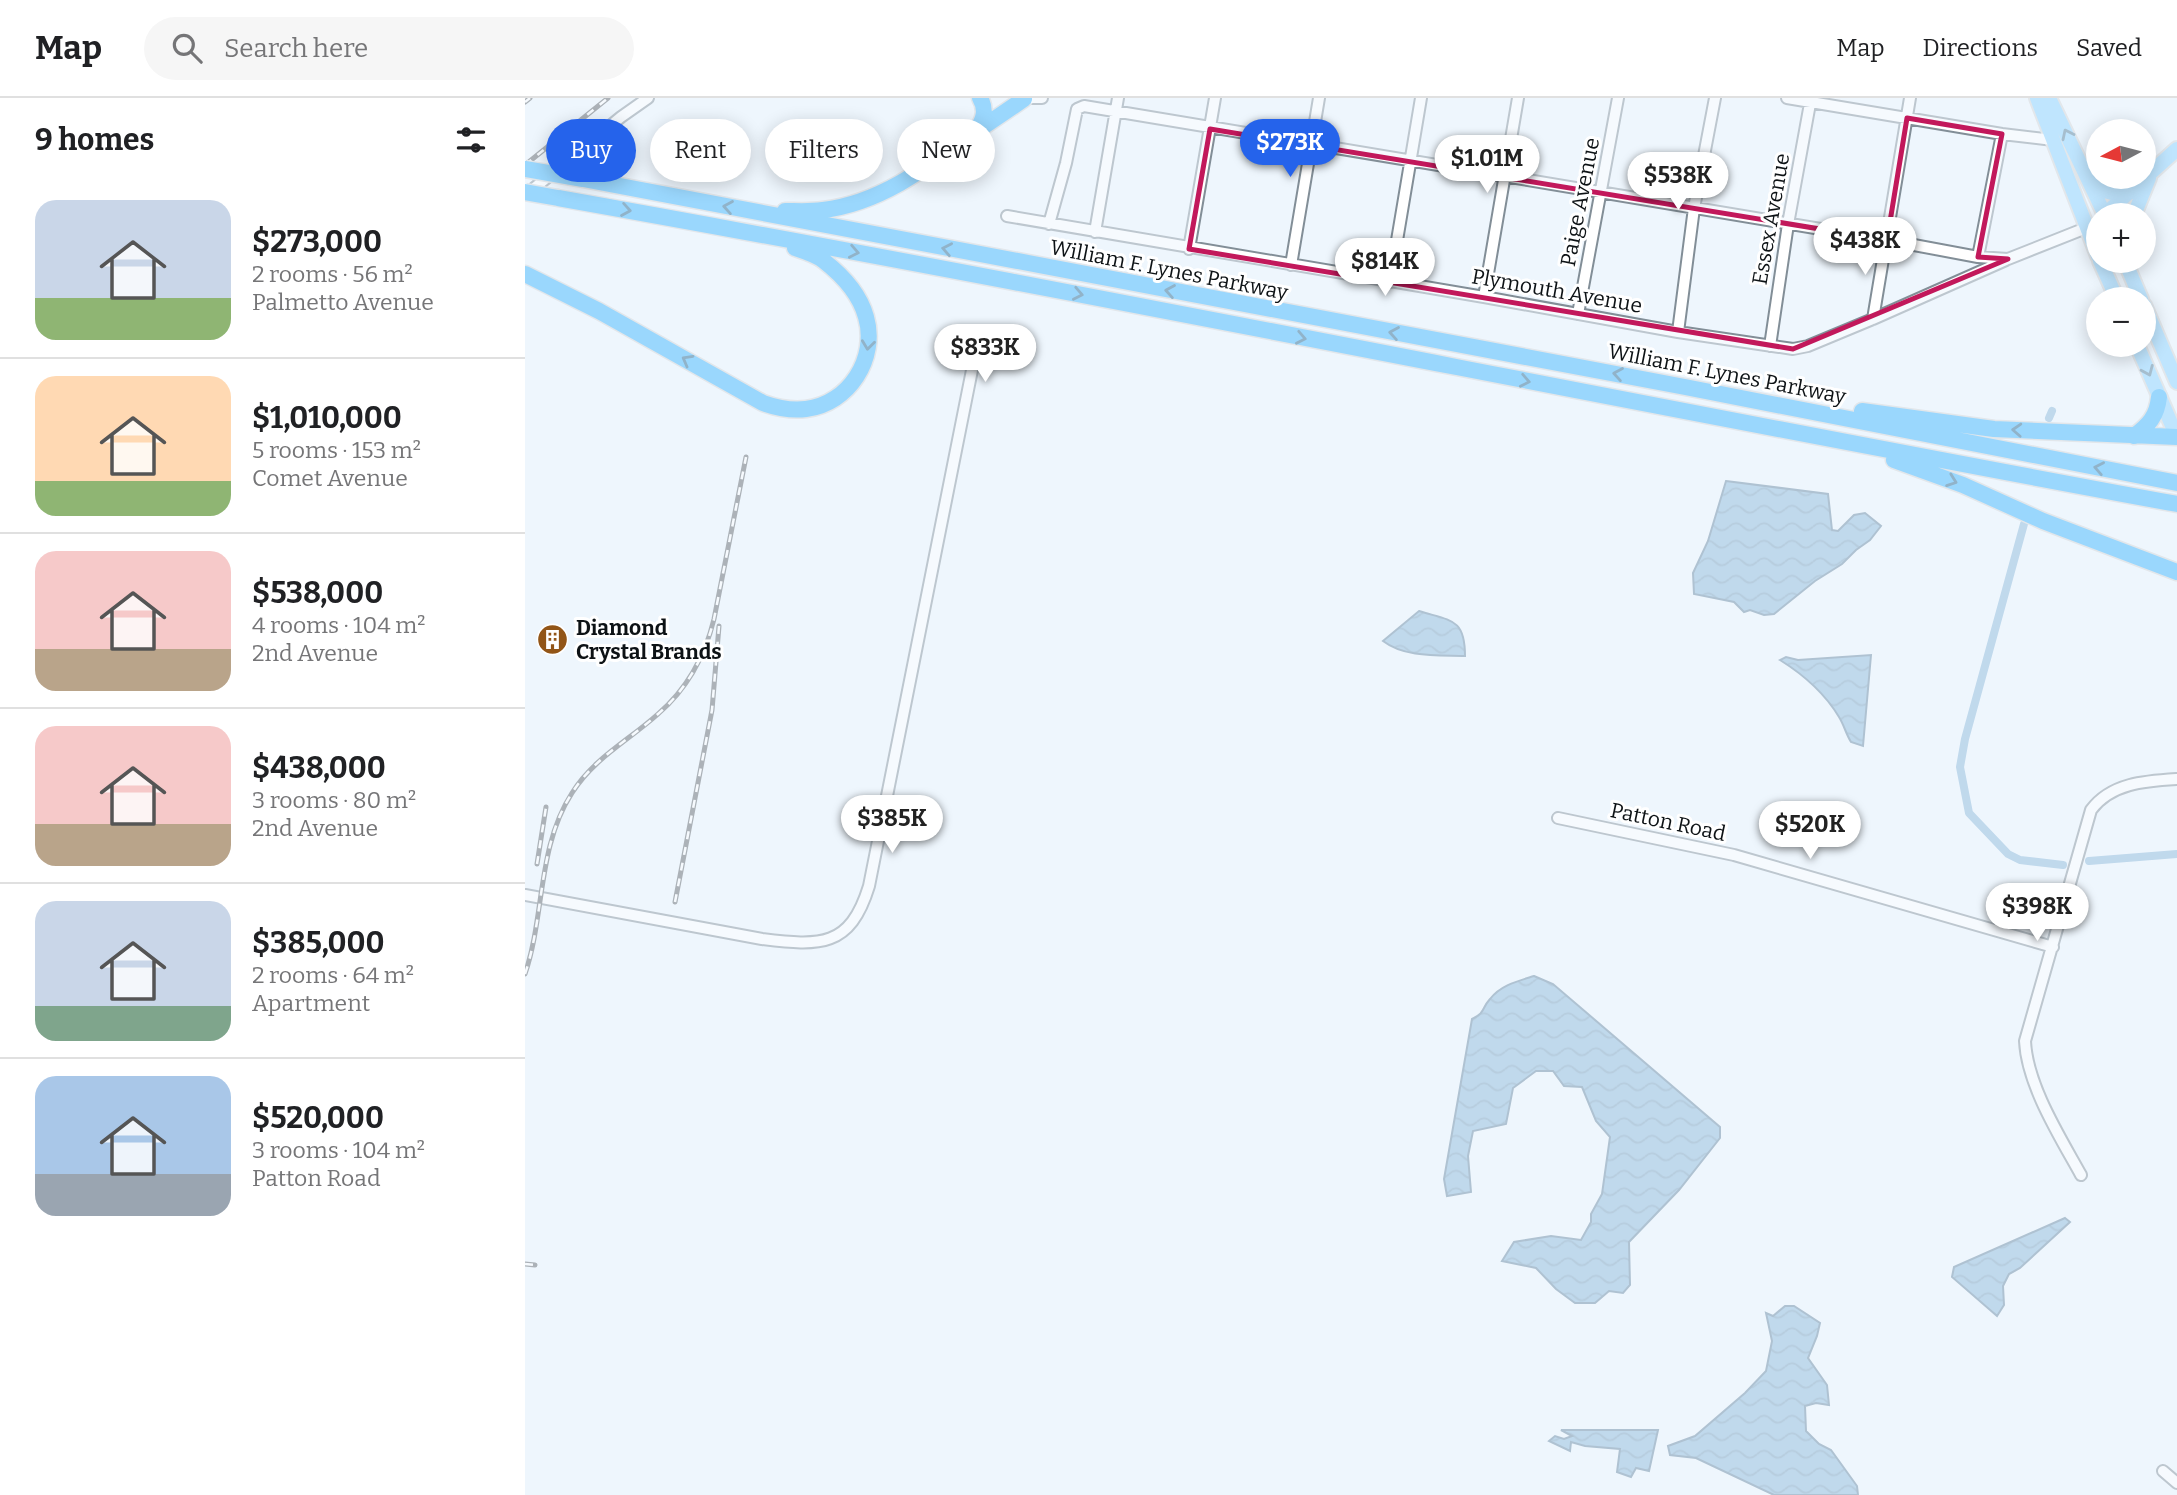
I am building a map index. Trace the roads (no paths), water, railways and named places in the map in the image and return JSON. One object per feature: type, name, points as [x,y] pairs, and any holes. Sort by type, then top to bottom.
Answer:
[{"type":"highway","points":[[980,98],[983,119]]},
{"type":"highway","points":[[993,119],[1023,98]]},
{"type":"highway","name":"William F. Lynes Parkway","points":[[525,169],[1685,387],[2171,482]]},
{"type":"highway","points":[[754,212],[823,210],[862,201],[902,182]]},
{"type":"highway","name":"William F. Lynes Parkway","points":[[525,194],[763,235],[2177,505]]},
{"type":"highway","points":[[525,274],[599,311],[763,403],[793,410],[821,406],[851,385],[862,370],[869,351],[870,335],[866,317],[859,299],[847,282],[823,259],[763,235]]},
{"type":"highway","points":[[1685,387],[1994,429],[2177,438]]},
{"type":"highway","points":[[2134,436],[2151,422],[2158,408],[2159,397]]},
{"type":"highway","points":[[1817,438],[1895,460],[1963,485],[2043,521],[2177,572]]},
{"type":"main road","points":[[2037,98],[2086,211]]},
{"type":"main road","points":[[2049,98],[2086,173]]},
{"type":"main road","points":[[2156,168],[2177,149]]},
{"type":"main road","points":[[2101,189],[2109,193],[2129,193]]},
{"type":"main road","points":[[2118,203],[2133,189]]},
{"type":"main road","points":[[2156,333],[2177,382]]},
{"type":"main road","points":[[2142,357],[2177,438]]},
{"type":"street","points":[[525,194],[648,98]]},
{"type":"street","points":[[1023,98],[1042,98]]},
{"type":"street","points":[[1095,232],[1118,98]]},
{"type":"street","points":[[1189,248],[1215,98]]},
{"type":"street","points":[[1291,265],[1319,98]]},
{"type":"street","points":[[1390,282],[1421,98]]},
{"type":"street","points":[[1484,297],[1518,98]]},
{"type":"street","name":"Paige Avenue","points":[[1578,314],[1618,98]]},
{"type":"street","points":[[1678,332],[1695,208],[1715,98]]},
{"type":"street","points":[[1787,98],[2053,140]]},
{"type":"street","points":[[1873,319],[1910,98]]},
{"type":"street","name":"Essex Avenue","points":[[1770,346],[1788,224],[1811,100]]},
{"type":"street","points":[[1049,224],[1077,109],[1084,106],[1978,257],[2008,259]]},
{"type":"street","points":[[1978,257],[2002,134]]},
{"type":"street","name":"Plymouth Avenue","points":[[1007,216],[1678,332],[1793,349],[1808,346],[1873,319],[2086,226]]},
{"type":"street","points":[[525,895],[762,939],[799,943],[819,942],[835,937],[852,925],[862,909],[870,886],[978,340]]},
{"type":"street","points":[[2081,1175],[2025,1058],[2025,1041],[2091,810],[2104,795],[2117,788],[2155,780],[2177,779]]},
{"type":"street","name":"Patton Road","points":[[1558,818],[1734,855],[2053,947]]},
{"type":"street","points":[[2162,1471],[2177,1483]]},
{"type":"water","points":[[1726,481],[1828,494],[1832,530],[1838,531],[1854,515],[1865,513],[1881,526],[1870,540],[1842,564],[1815,581],[1774,614],[1764,615],[1750,610],[1744,612],[1734,602],[1694,594],[1693,573],[1708,541]]},
{"type":"water","points":[[1419,611],[1454,623],[1462,634],[1465,656],[1412,653],[1383,641]]},
{"type":"water","points":[[1871,655],[1863,746],[1851,742],[1839,717],[1820,692],[1780,660],[1786,657],[1798,660]]},
{"type":"water","points":[[1534,976],[1553,984],[1720,1127],[1720,1138],[1679,1190],[1629,1242],[1630,1285],[1623,1293],[1609,1291],[1595,1303],[1575,1303],[1556,1289],[1536,1268],[1502,1261],[1514,1242],[1551,1236],[1581,1240],[1591,1222],[1591,1214],[1602,1194],[1610,1137],[1596,1121],[1582,1087],[1564,1086],[1553,1071],[1536,1071],[1513,1088],[1506,1124],[1473,1131],[1468,1156],[1471,1192],[1447,1196],[1444,1179],[1472,1019],[1499,990]]},
{"type":"water","points":[[2065,1218],[2070,1222],[2020,1268],[2009,1274],[2003,1286],[2004,1305],[1997,1316],[1952,1277],[1954,1267]]},
{"type":"water","points":[[1785,1306],[1794,1306],[1820,1323],[1808,1358],[1827,1385],[1829,1405],[1816,1403],[1805,1406],[1806,1431],[1819,1444],[1831,1450],[1857,1486],[1858,1495],[1774,1495],[1696,1458],[1670,1455],[1668,1446],[1695,1436],[1766,1371],[1772,1341],[1766,1313],[1773,1316]]},
{"type":"water","points":[[1561,1430],[1658,1430],[1649,1471],[1636,1468],[1631,1477],[1617,1472],[1620,1449],[1571,1442],[1570,1451],[1549,1441],[1555,1436],[1564,1439],[1572,1436]]},
{"type":"waterway","points":[[2049,418],[2052,411]]},
{"type":"waterway","points":[[2024,524],[1965,739],[1960,767],[1969,813],[2008,854],[2020,860],[2063,865]]},
{"type":"waterway","points":[[2089,861],[2177,854]]},
{"type":"railway","points":[[525,102],[530,98]]},
{"type":"railway","points":[[525,165],[608,98]]},
{"type":"railway","points":[[525,974],[536,928],[547,858],[561,814],[572,793],[601,760],[647,724],[678,694],[706,646],[714,619],[746,457]]},
{"type":"railway","points":[[675,902],[712,710],[719,626]]},
{"type":"railway","points":[[537,864],[546,807]]},
{"type":"railway","points":[[525,1264],[535,1265]]},
{"type":"place","name":"Diamond Crystal Brands","points":[[553,640]]}]
